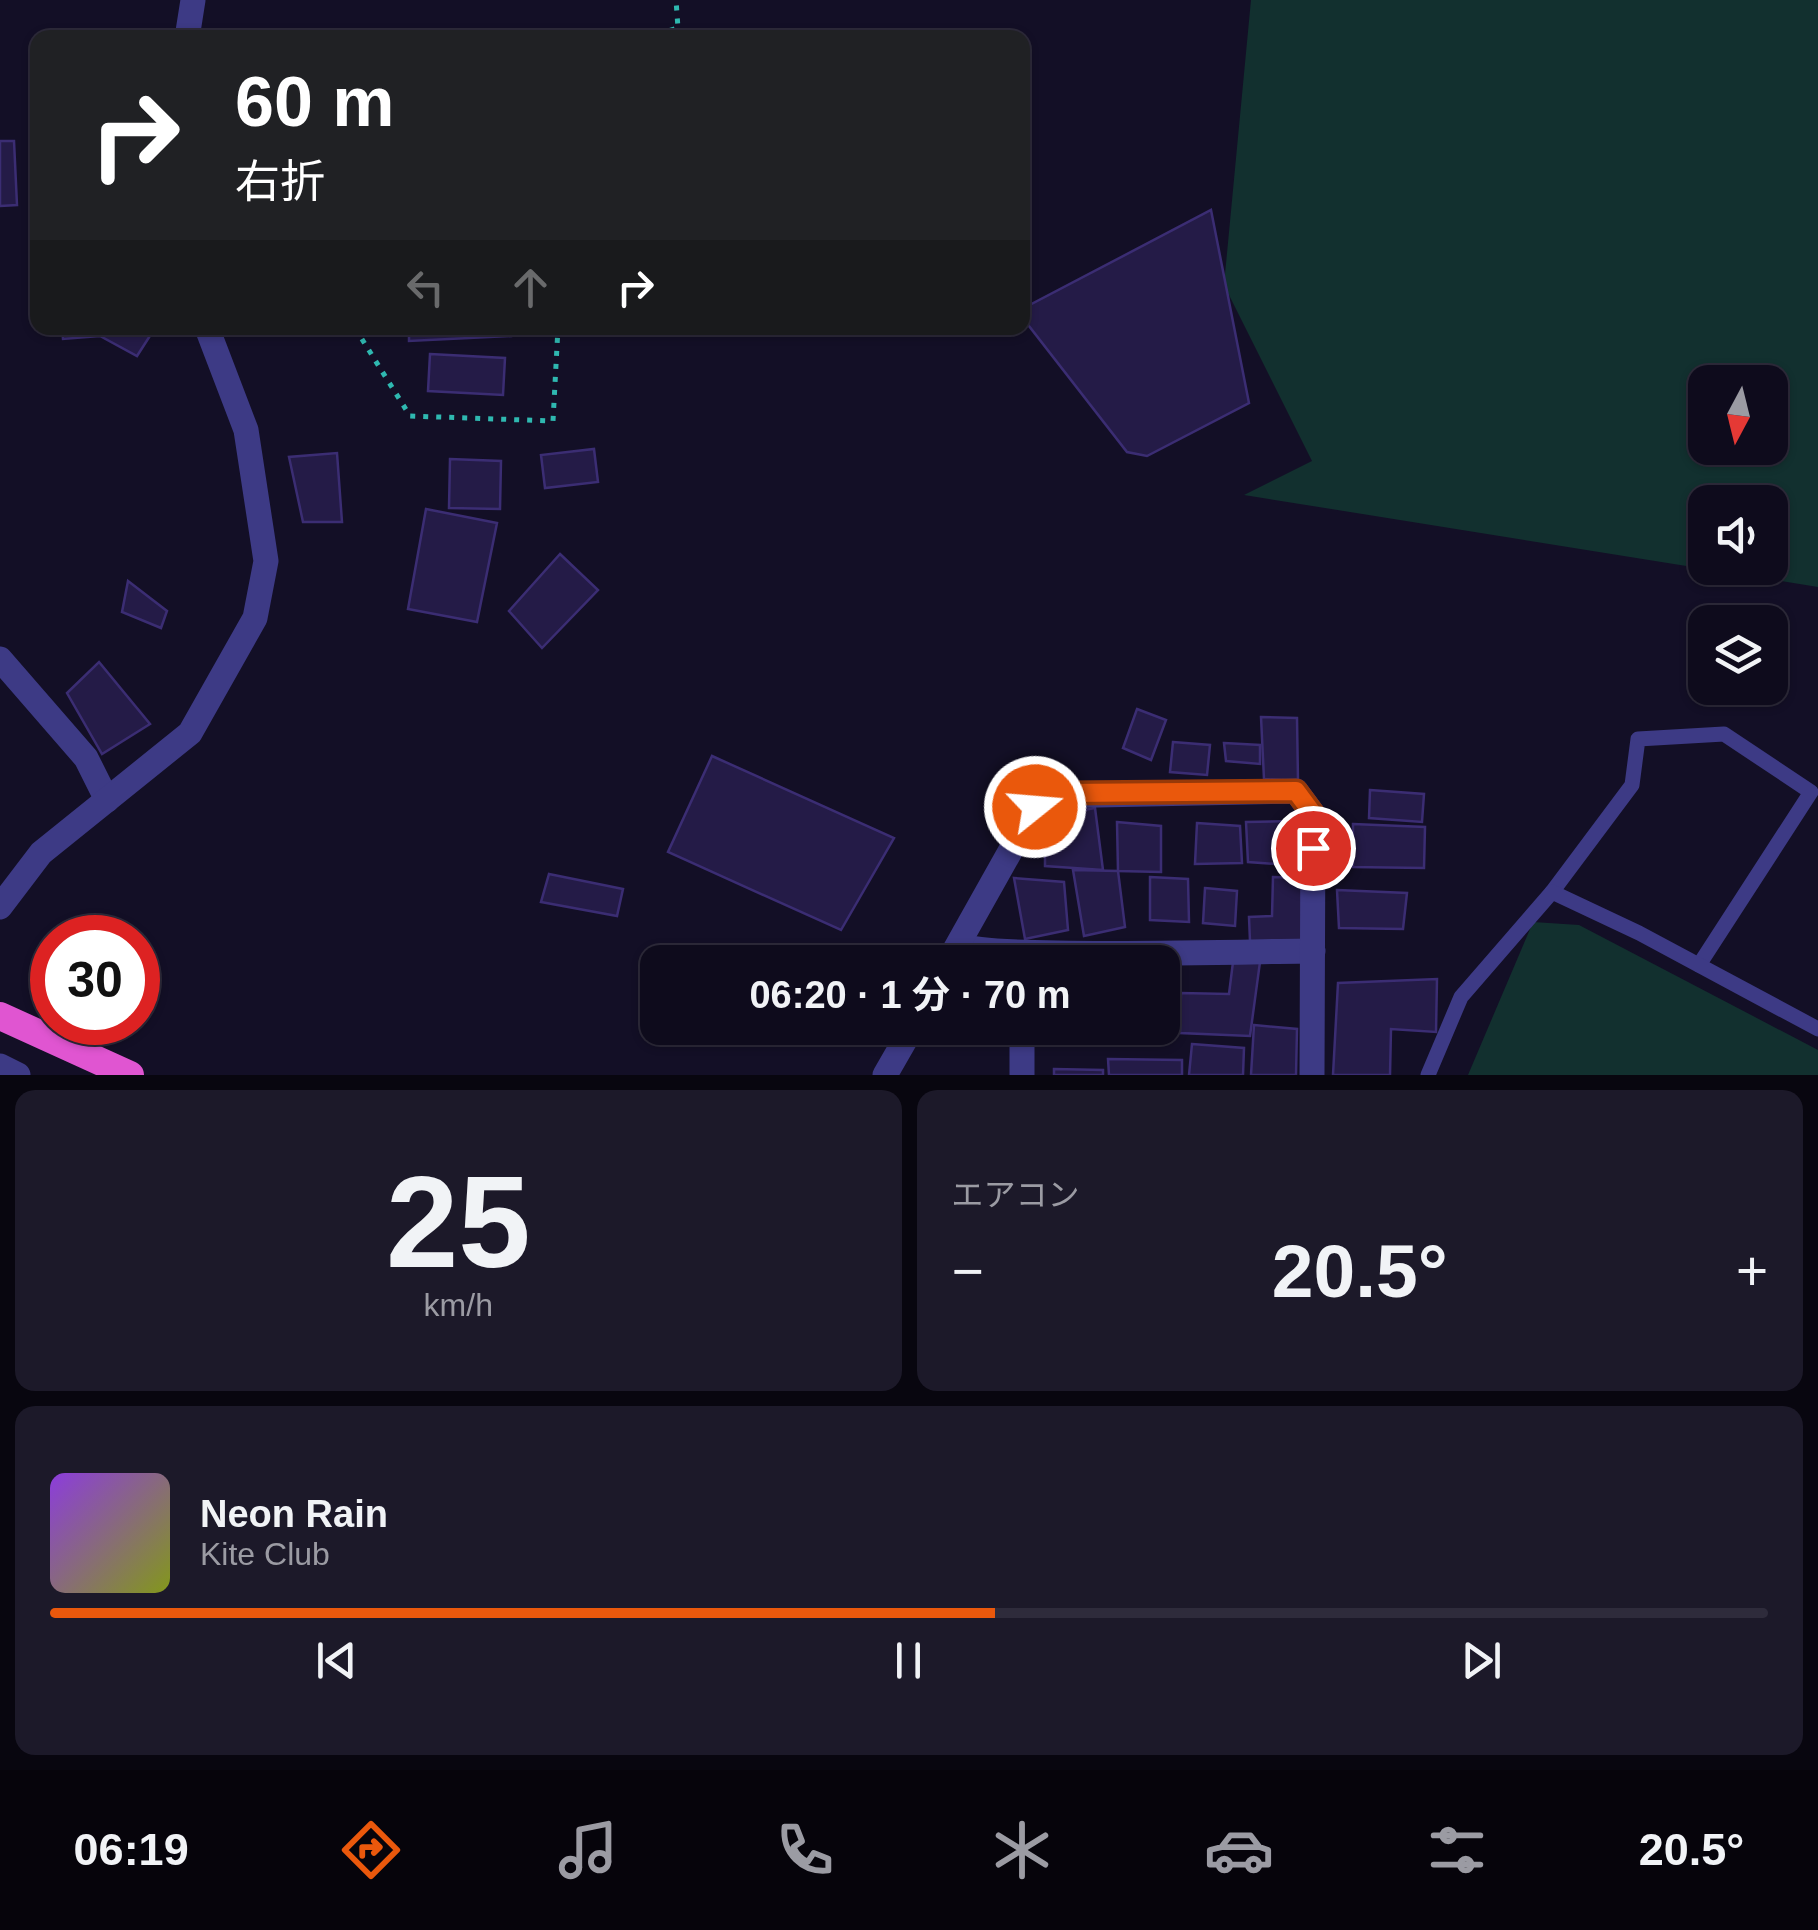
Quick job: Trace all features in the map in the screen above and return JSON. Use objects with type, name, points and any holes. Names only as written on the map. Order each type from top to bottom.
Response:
[{"type":"highway","points":[[0,1016],[130,1075]]},
{"type":"street","points":[[187,30],[193,0]]},
{"type":"street","points":[[0,907],[41,853],[190,733],[255,618],[266,560],[246,430],[209,335]]},
{"type":"street","points":[[0,658],[86,758],[107,800]]},
{"type":"street","points":[[958,945],[1035,807],[1048,796],[1296,791],[1313,814],[1312,1075]]},
{"type":"street","points":[[1180,954],[1313,951]]},
{"type":"street","points":[[885,1075],[902,1045]]},
{"type":"street","points":[[1022,1045],[1022,1075]]},
{"type":"street","points":[[0,1066],[18,1075]]},
{"type":"lane","points":[[1428,1075],[1460,997],[1552,892],[1632,785],[1638,738],[1724,734],[1812,792],[1699,965]]},
{"type":"lane","points":[[1552,892],[1818,1028]]},
{"type":"path","points":[[671,30],[678,28],[676,0]]},
{"type":"path","points":[[359,335],[410,416],[553,421],[558,335]]},
{"type":"green space","points":[[1251,0],[1818,0],[1818,587],[1788,582],[1788,485],[1688,485],[1688,566],[1244,495],[1312,461],[1224,285]]},
{"type":"green space","points":[[1533,922],[1579,925],[1818,1050],[1818,1075],[1468,1075]]},
{"type":"building","points":[[0,141],[14,141],[17,205],[0,206]]},
{"type":"building","points":[[1211,210],[1249,403],[1147,456],[1127,452],[1030,327],[1030,305]]},
{"type":"building","points":[[63,335],[150,335],[137,356],[100,336],[63,339]]},
{"type":"building","points":[[409,335],[511,336],[409,341]]},
{"type":"building","points":[[430,354],[505,358],[503,395],[428,391]]},
{"type":"building","points":[[594,449],[598,482],[545,488],[541,455]]},
{"type":"building","points":[[337,453],[342,522],[303,522],[289,457]]},
{"type":"building","points":[[450,459],[501,461],[500,509],[449,508]]},
{"type":"building","points":[[426,509],[497,523],[477,622],[408,609]]},
{"type":"building","points":[[560,554],[598,590],[542,648],[509,611]]},
{"type":"building","points":[[128,581],[167,611],[161,628],[122,612]]},
{"type":"building","points":[[99,662],[150,724],[102,754],[67,693]]},
{"type":"building","points":[[1137,709],[1166,720],[1151,760],[1123,748]]},
{"type":"building","points":[[1261,717],[1297,718],[1298,781],[1264,779]]},
{"type":"building","points":[[1173,742],[1210,745],[1207,775],[1170,772]]},
{"type":"building","points":[[1224,743],[1260,745],[1260,764],[1226,761]]},
{"type":"building","points":[[712,756],[894,838],[841,930],[668,852]]},
{"type":"building","points":[[1370,790],[1424,794],[1422,822],[1369,818]]},
{"type":"building","points":[[1095,808],[1103,870],[1045,866],[1045,817]]},
{"type":"building","points":[[1294,821],[1290,865],[1248,862],[1246,822]]},
{"type":"building","points":[[1117,822],[1161,826],[1161,872],[1118,871]]},
{"type":"building","points":[[1197,823],[1240,826],[1242,863],[1195,864]]},
{"type":"building","points":[[1353,824],[1425,827],[1424,868],[1353,867]]},
{"type":"building","points":[[1073,870],[1118,871],[1125,927],[1084,936]]},
{"type":"building","points":[[549,874],[623,889],[617,916],[541,902]]},
{"type":"building","points":[[1150,877],[1188,879],[1189,922],[1150,920]]},
{"type":"building","points":[[1273,877],[1307,878],[1306,943],[1250,941],[1249,917],[1272,916]]},
{"type":"building","points":[[1014,878],[1064,882],[1068,930],[1025,939]]},
{"type":"building","points":[[1205,888],[1237,891],[1235,926],[1203,923]]},
{"type":"building","points":[[1337,890],[1407,893],[1403,929],[1339,928]]},
{"type":"building","points":[[1233,962],[1260,962],[1250,1036],[1180,1033],[1181,993],[1229,994]]},
{"type":"building","points":[[1437,979],[1436,1032],[1391,1029],[1390,1075],[1333,1075],[1338,983]]},
{"type":"building","points":[[1254,1025],[1297,1029],[1296,1075],[1251,1075]]},
{"type":"building","points":[[1192,1044],[1244,1048],[1243,1075],[1189,1075]]},
{"type":"building","points":[[1108,1059],[1182,1060],[1182,1075],[1109,1075]]},
{"type":"building","points":[[1054,1069],[1103,1070],[1103,1075],[1054,1075]]},
{"type":"route","points":[[1035,807],[1048,796],[1066,793],[1296,791],[1313,814],[1313,848]]}]
